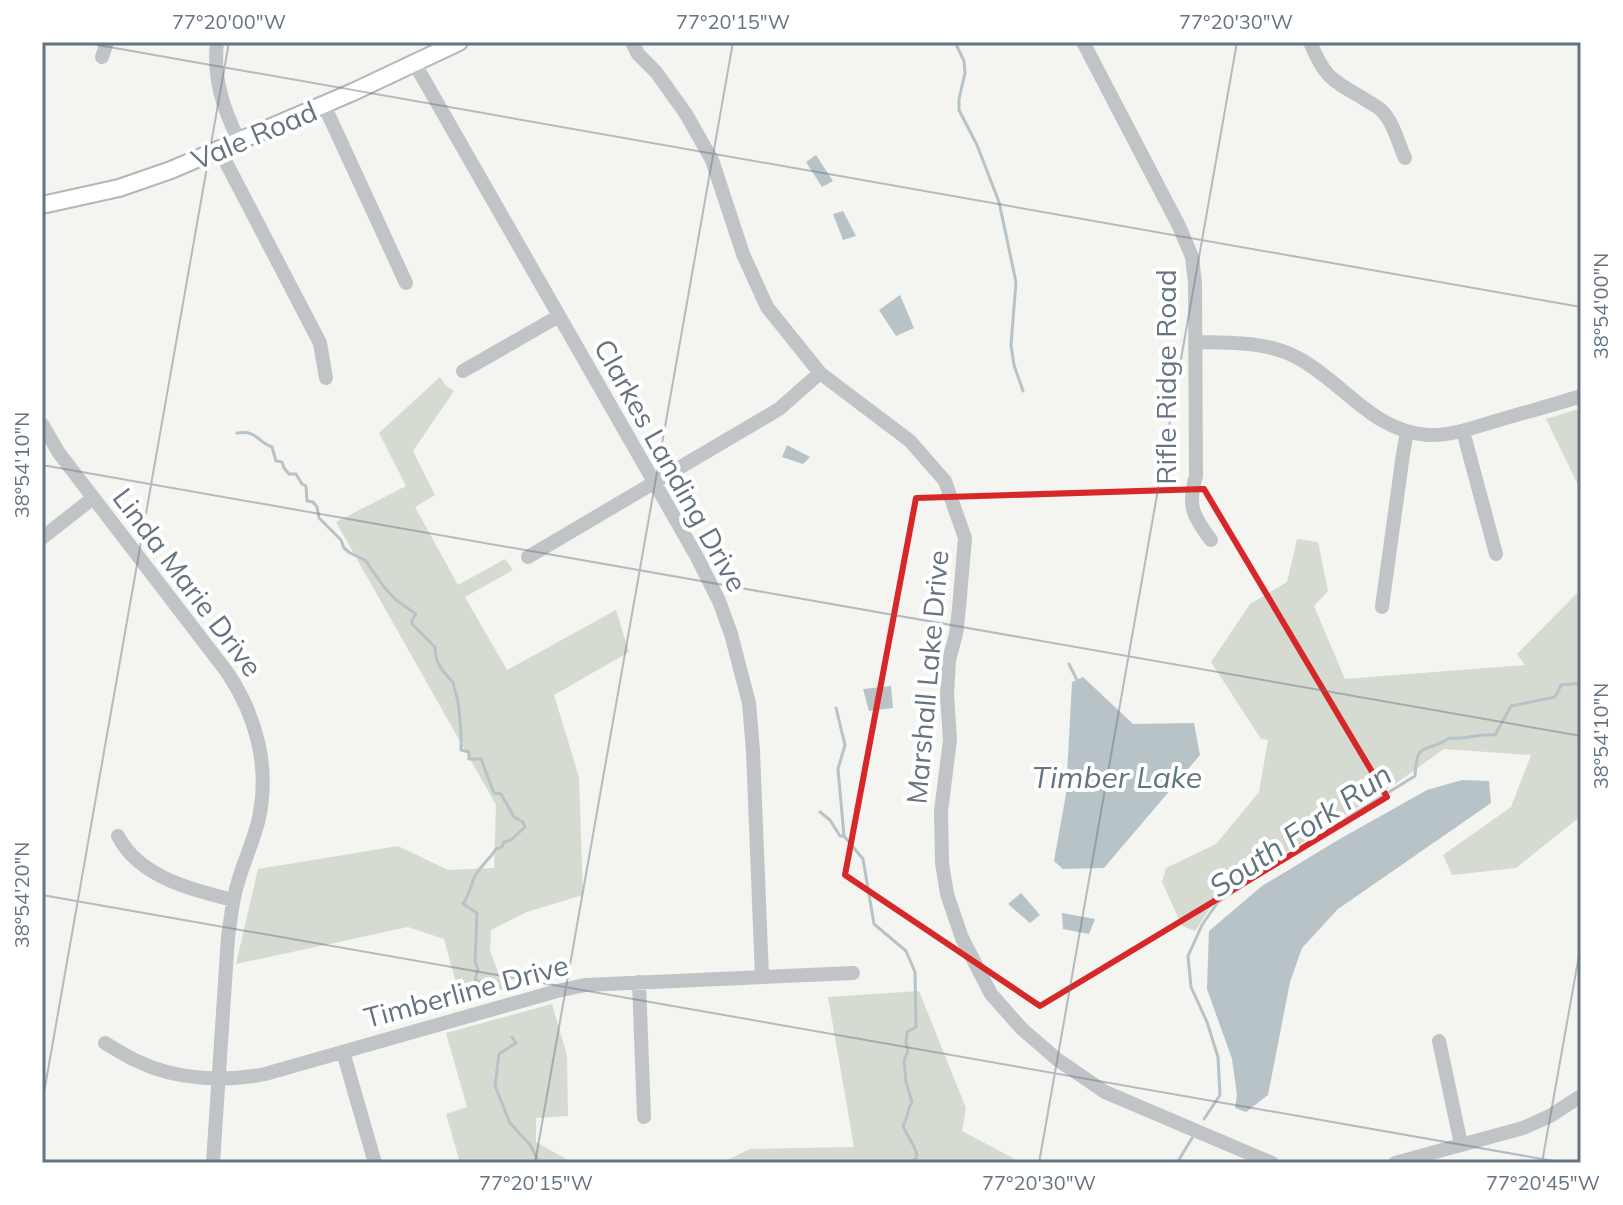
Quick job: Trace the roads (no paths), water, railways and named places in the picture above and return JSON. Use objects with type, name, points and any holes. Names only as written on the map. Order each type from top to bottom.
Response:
[{"type":"main road","name":"Vale Road","points":[[42,205],[119,188],[171,170],[324,105],[459,42]]},
{"type":"street","points":[[217,42],[218,90],[239,141]]},
{"type":"street","name":"Marshall Lake Drive","points":[[632,42],[638,54],[656,72],[686,114],[712,160],[743,254],[767,307],[820,373],[910,441],[945,481],[965,538],[956,634],[949,660],[947,695],[950,740],[941,811],[942,863],[947,894],[962,938],[991,994],[1022,1029],[1058,1060],[1105,1092],[1272,1163]]},
{"type":"street","name":"Rifle Ridge Road","points":[[1083,42],[1190,250],[1195,283],[1196,342],[1196,476],[1191,499],[1193,514],[1211,540]]},
{"type":"street","points":[[1310,42],[1325,73],[1386,115],[1405,158]]},
{"type":"street","name":"Clarkes Landing Drive","points":[[415,64],[697,557],[719,601],[746,688],[753,751],[762,977]]},
{"type":"street","points":[[324,105],[406,283]]},
{"type":"street","points":[[219,149],[320,343],[326,378]]},
{"type":"street","points":[[463,371],[559,316]]},
{"type":"street","points":[[1196,342],[1249,344],[1290,354],[1315,369],[1372,415],[1407,432],[1441,435],[1463,431],[1581,396]]},
{"type":"street","points":[[528,557],[779,409],[820,373]]},
{"type":"street","name":"Linda Marie Drive","points":[[42,424],[59,453],[227,672],[253,723],[262,762],[262,794],[258,819],[233,900],[228,937],[213,1163]]},
{"type":"street","points":[[1463,431],[1496,554]]},
{"type":"street","points":[[1382,607],[1407,432]]},
{"type":"street","points":[[42,538],[93,498]]},
{"type":"street","points":[[118,836],[128,853],[156,872],[200,892],[233,900]]},
{"type":"street","name":"Timberline Drive","points":[[105,1043],[138,1062],[159,1069],[219,1079],[265,1074],[585,985],[853,973]]},
{"type":"street","points":[[639,982],[644,1117]]},
{"type":"street","points":[[1439,1041],[1461,1144]]},
{"type":"street","points":[[343,1052],[375,1163]]},
{"type":"street","points":[[1395,1163],[1523,1128],[1550,1116],[1581,1096]]},
{"type":"water","points":[[816,155],[833,181],[822,187],[806,162]]},
{"type":"water","points":[[843,211],[856,236],[843,240],[833,214]]},
{"type":"water","points":[[900,295],[914,328],[896,336],[879,310]]},
{"type":"water","points":[[787,445],[810,457],[803,464],[782,457]]},
{"type":"water","name":"Timber Lake","points":[[1083,677],[1133,724],[1194,723],[1200,755],[1104,868],[1063,869],[1054,861],[1066,794],[1072,682]]},
{"type":"water","points":[[891,686],[893,708],[869,711],[863,689]]},
{"type":"water","points":[[1462,780],[1489,781],[1491,803],[1338,909],[1302,948],[1290,982],[1268,1095],[1246,1112],[1235,1108],[1237,1095],[1232,1059],[1207,989],[1209,931],[1262,886],[1338,840],[1427,790]]},
{"type":"water","points":[[1021,893],[1040,915],[1030,923],[1008,904]]},
{"type":"water","points":[[1062,913],[1095,919],[1089,934],[1063,929]]},
{"type":"waterway","points":[[955,42],[964,61],[965,73],[959,110],[977,145],[999,202],[1016,282],[1011,345],[1023,391]]},
{"type":"waterway","points":[[237,433],[254,435],[272,447],[276,461],[282,462],[289,474],[296,474],[306,486],[307,501],[317,507],[319,518],[341,540],[344,548],[365,560],[396,600],[416,614],[412,624],[435,647],[440,666],[453,682],[458,699],[461,750],[469,752],[469,759],[481,759],[494,793],[501,794],[514,817],[523,822],[525,827],[496,849],[478,871],[463,904],[477,913],[475,962],[478,969],[475,980],[480,986],[477,992]]},
{"type":"waterway","points":[[1069,664],[1077,680]]},
{"type":"waterway","name":"South Fork Run","points":[[1204,1119],[1220,1095],[1218,1057],[1191,987],[1188,956],[1202,925],[1218,902],[1415,776],[1418,756],[1424,749],[1449,738],[1495,735],[1511,706],[1555,697],[1561,685],[1581,683]]},
{"type":"waterway","points":[[836,708],[845,745],[838,769],[844,836],[863,859],[874,924],[906,951],[915,972],[916,1027],[907,1032],[908,1050],[904,1061],[912,1102],[903,1126],[917,1155],[913,1163]]},
{"type":"waterway","points":[[820,812],[830,820],[840,836],[844,836]]},
{"type":"waterway","points":[[512,1037],[516,1043],[499,1054],[495,1086],[510,1123],[531,1146],[539,1163]]},
{"type":"waterway","name":"South Fork Run","points":[[1177,1163],[1192,1138]]}]
